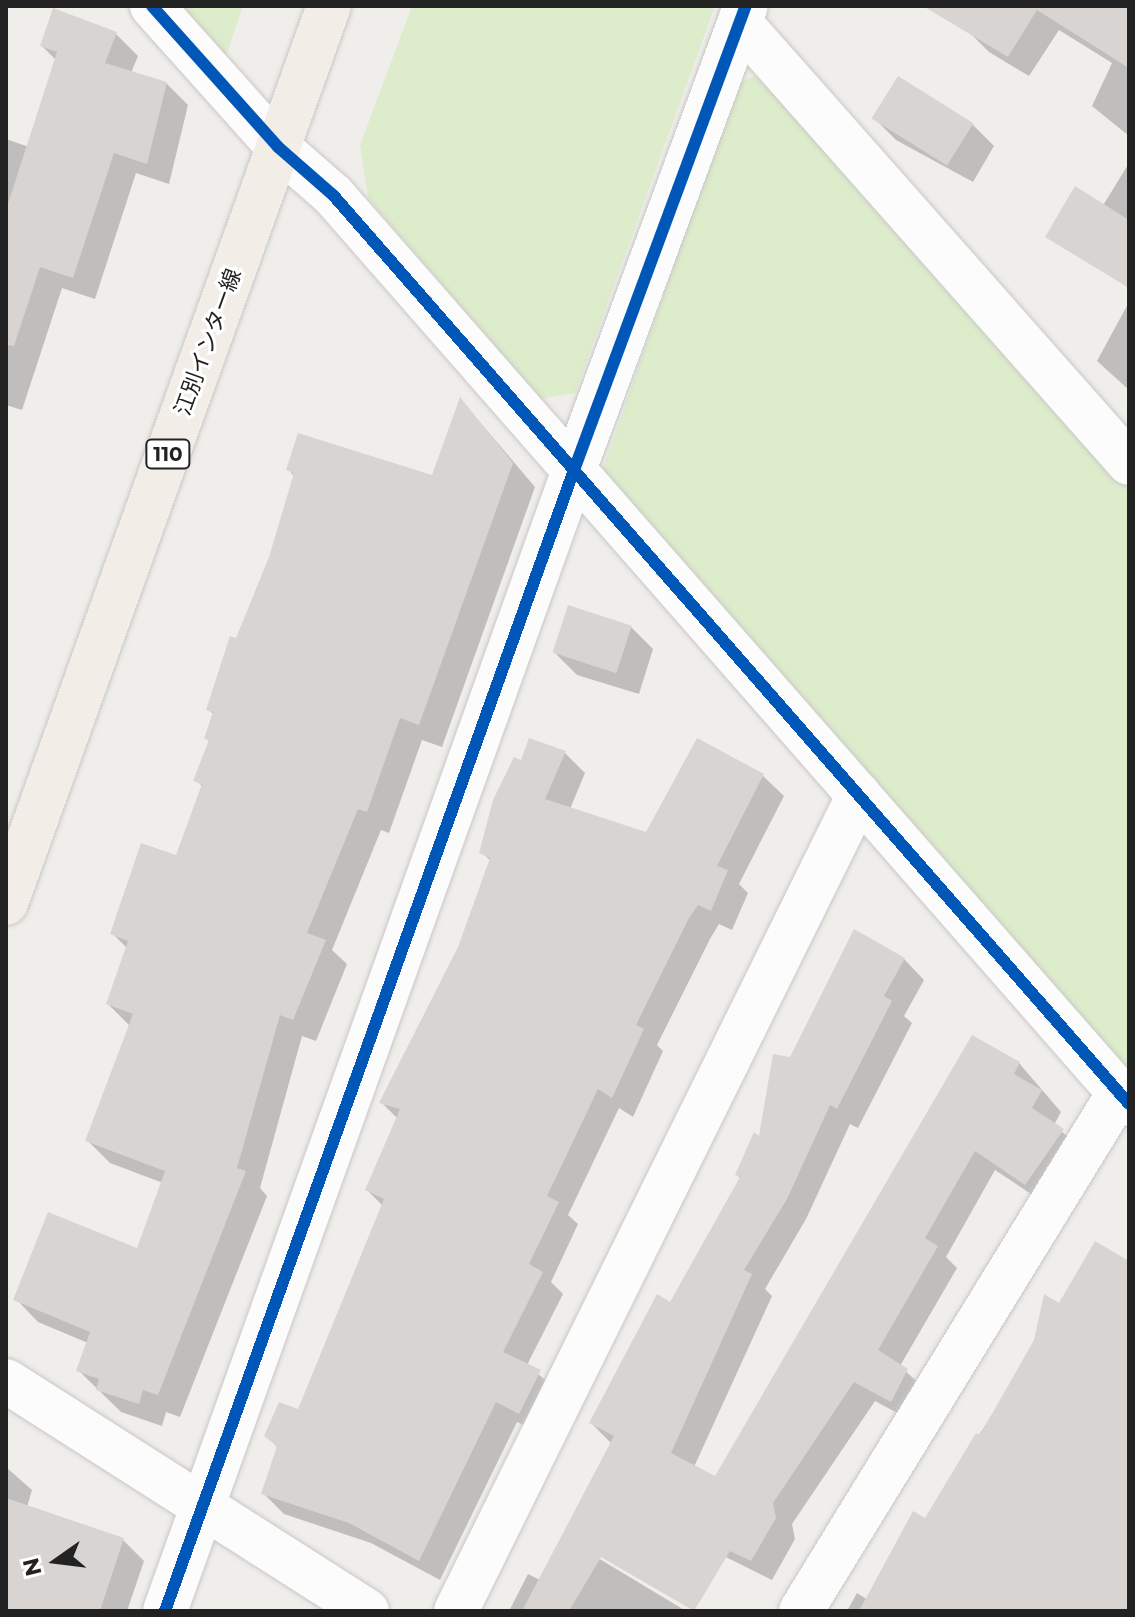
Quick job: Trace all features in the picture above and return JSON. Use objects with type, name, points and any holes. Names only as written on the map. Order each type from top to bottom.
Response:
[{"type":"main road","name":"江別インター線","points":[[6,903],[329,6]]},
{"type":"street","points":[[152,6],[278,147],[333,195],[1124,1099],[801,1611]]},
{"type":"street","points":[[165,1611],[574,470],[743,15],[1129,463]]},
{"type":"street","points":[[456,1611],[859,795]]},
{"type":"street","points":[[6,1381],[367,1611]]},
{"type":"green space","points":[[172,6],[243,6],[223,65]]},
{"type":"green space","points":[[412,6],[715,6],[575,393],[540,399],[368,198],[360,145]]},
{"type":"green space","points":[[756,75],[779,85],[1129,486],[1129,1075],[602,472],[737,84]]},
{"type":"building","points":[[923,6],[1129,6],[1129,68],[1037,10],[1008,57]]},
{"type":"building","points":[[53,8],[117,32],[105,63],[167,82],[147,164],[114,153],[73,278],[40,267],[14,346],[6,345],[6,210],[57,52],[40,46]]},
{"type":"building","points":[[898,76],[973,123],[947,166],[872,118]]},
{"type":"building","points":[[1075,186],[1129,220],[1129,288],[1045,237]]},
{"type":"building","points":[[460,397],[513,463],[419,725],[400,718],[367,812],[358,809],[307,933],[326,940],[293,1020],[280,1015],[237,1168],[246,1171],[158,1395],[143,1390],[139,1404],[96,1390],[99,1379],[76,1371],[90,1332],[13,1300],[48,1212],[137,1248],[165,1171],[85,1141],[133,1014],[106,1004],[128,941],[110,934],[141,843],[176,855],[202,784],[193,781],[209,740],[204,739],[213,712],[206,710],[230,636],[236,638],[269,557],[294,473],[286,470],[298,433],[432,475]]},
{"type":"building","points":[[568,605],[632,626],[616,673],[553,653]]},
{"type":"building","points":[[529,738],[566,751],[545,799],[646,832],[697,738],[764,774],[717,866],[728,870],[711,911],[698,905],[689,918],[636,1025],[644,1029],[612,1098],[598,1089],[547,1196],[559,1202],[529,1264],[543,1272],[503,1352],[541,1370],[519,1414],[496,1402],[419,1561],[349,1523],[261,1494],[277,1446],[264,1436],[279,1402],[298,1409],[384,1199],[365,1190],[400,1109],[379,1103],[458,947],[490,858],[479,853],[493,800],[514,757],[521,760]]},
{"type":"building","points":[[854,929],[905,958],[884,996],[892,1001],[837,1109],[830,1105],[787,1199],[744,1270],[752,1274],[671,1453],[715,1476],[972,1035],[1020,1062],[1014,1074],[1042,1090],[1032,1108],[1064,1129],[1025,1185],[975,1151],[925,1238],[938,1246],[878,1350],[908,1369],[891,1402],[854,1382],[773,1503],[776,1518],[751,1561],[730,1551],[694,1611],[601,1557],[569,1611],[522,1611],[614,1436],[589,1423],[657,1294],[670,1302],[740,1177],[735,1175],[754,1132],[759,1136],[773,1054],[790,1057]]},
{"type":"building","points":[[1095,1241],[1129,1261],[1129,1611],[859,1611],[913,1511],[925,1518],[976,1433],[980,1435],[1034,1340],[1044,1294],[1059,1303]]},
{"type":"building","points":[[6,1498],[124,1538],[100,1611],[6,1611]]},
{"type":"cycle path","points":[[152,6],[278,147],[333,195],[1129,1104]]},
{"type":"cycle path","points":[[165,1611],[574,470],[746,6]]}]
